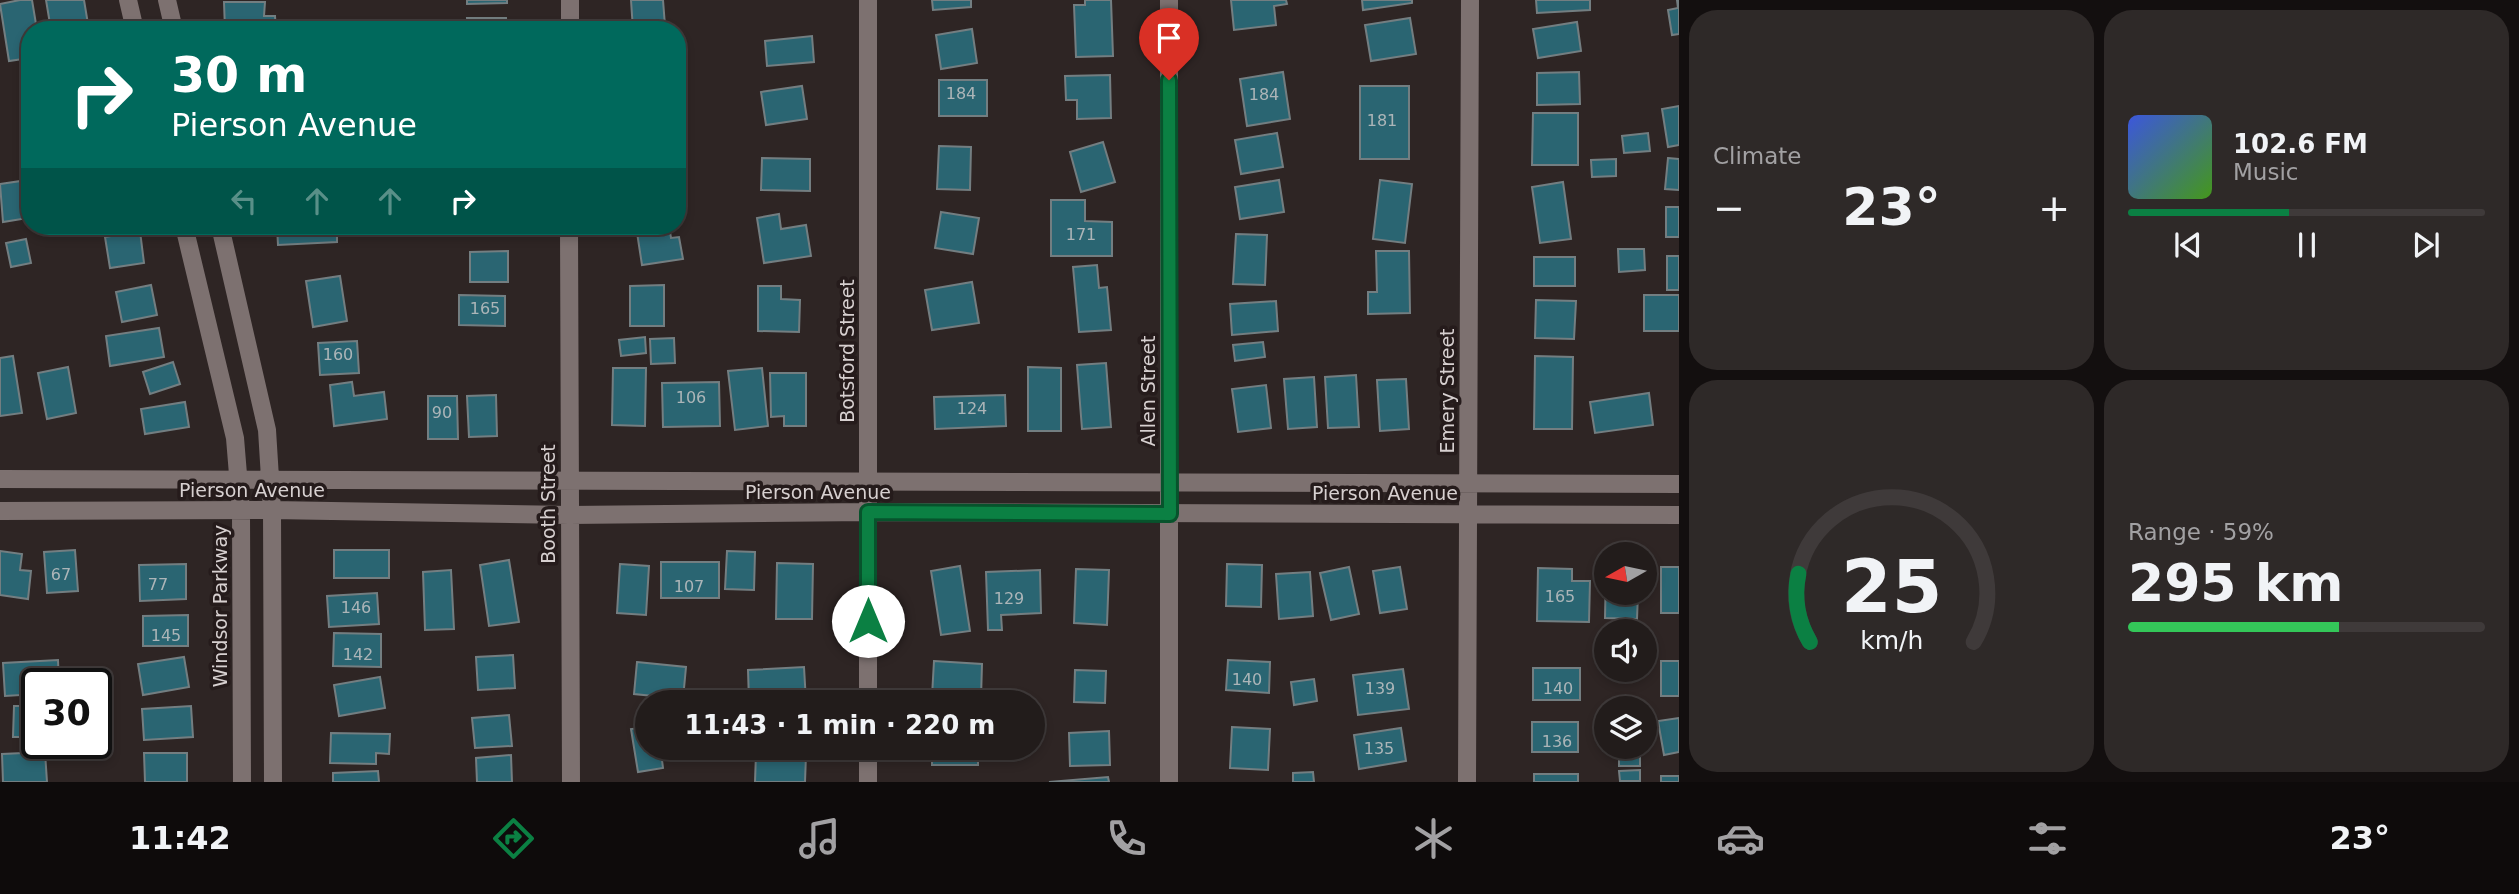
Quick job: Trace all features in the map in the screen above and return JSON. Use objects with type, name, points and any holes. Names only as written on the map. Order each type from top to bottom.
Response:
[{"type":"street","points":[[128,0],[133,21]]},
{"type":"street","points":[[167,0],[172,21]]},
{"type":"street","points":[[570,0],[570,21]]},
{"type":"street","name":"Botsford Street","points":[[868,0],[868,690]]},
{"type":"street","name":"Allen Street","points":[[1169,0],[1169,782]]},
{"type":"street","name":"Emery Street","points":[[1467,782],[1470,0]]},
{"type":"street","name":"Windsor Parkway","points":[[186,235],[235,438],[241,510],[242,782]]},
{"type":"street","points":[[222,235],[267,430],[272,510],[273,782]]},
{"type":"street","name":"Booth Street","points":[[569,235],[571,782]]},
{"type":"street","name":"Pierson Avenue","points":[[0,479],[1679,484]]},
{"type":"street","name":"Pierson Avenue","points":[[0,512],[272,510],[569,515],[868,512],[1679,515]]},
{"type":"street","points":[[868,760],[868,782]]},
{"type":"building","points":[[32,0],[36,21],[21,21],[21,59],[9,61],[0,4]]},
{"type":"building","points":[[46,0],[84,0],[88,21],[50,21]]},
{"type":"building","points":[[467,0],[507,0],[507,3],[467,4]]},
{"type":"building","points":[[631,0],[663,0],[665,21],[632,21]]},
{"type":"building","points":[[932,0],[971,0],[971,7],[933,10]]},
{"type":"building","points":[[1085,0],[1111,0],[1113,56],[1076,57],[1074,5],[1085,5]]},
{"type":"building","points":[[1231,0],[1286,0],[1287,4],[1274,6],[1276,25],[1234,30]]},
{"type":"building","points":[[1362,0],[1412,0],[1412,3],[1363,10]]},
{"type":"building","points":[[1536,0],[1590,0],[1590,10],[1537,13]]},
{"type":"building","points":[[1679,0],[1679,34],[1672,35],[1668,10],[1678,8]]},
{"type":"building","points":[[224,2],[265,2],[264,16],[275,16],[275,21],[225,21]]},
{"type":"building","points":[[467,18],[506,18],[506,21],[467,21]]},
{"type":"building","points":[[1410,18],[1416,54],[1371,61],[1365,25]]},
{"type":"building","points":[[1577,22],[1581,51],[1538,58],[1533,29]]},
{"type":"building","points":[[972,29],[977,63],[941,69],[936,35]]},
{"type":"building","points":[[812,36],[814,62],[767,66],[765,41]]},
{"type":"building","points":[[1283,72],[1290,119],[1247,126],[1240,79]]},
{"type":"building","points":[[1579,72],[1580,104],[1537,105],[1537,73]]},
{"type":"building","points":[[1110,75],[1111,118],[1077,119],[1077,100],[1066,100],[1065,76]]},
{"type":"building","points":[[939,80],[987,80],[987,116],[939,116]]},
{"type":"building","points":[[802,86],[807,119],[766,125],[761,92]]},
{"type":"building","points":[[1360,86],[1409,86],[1409,159],[1360,159]]},
{"type":"building","points":[[1679,106],[1679,145],[1668,147],[1662,109]]},
{"type":"building","points":[[1533,113],[1578,113],[1578,165],[1532,165]]},
{"type":"building","points":[[1277,133],[1283,167],[1241,174],[1235,140]]},
{"type":"building","points":[[1648,133],[1650,151],[1624,153],[1622,136]]},
{"type":"building","points":[[1103,142],[1115,182],[1081,192],[1070,152]]},
{"type":"building","points":[[939,146],[971,147],[970,190],[937,189]]},
{"type":"building","points":[[762,158],[810,159],[810,191],[761,190]]},
{"type":"building","points":[[1668,158],[1679,159],[1679,190],[1665,189]]},
{"type":"building","points":[[1616,159],[1616,176],[1592,177],[1591,160]]},
{"type":"building","points":[[1279,180],[1284,212],[1240,219],[1235,187]]},
{"type":"building","points":[[1380,180],[1412,184],[1405,243],[1373,239]]},
{"type":"building","points":[[21,181],[21,219],[3,222],[0,184]]},
{"type":"building","points":[[1563,182],[1571,239],[1540,243],[1532,187]]},
{"type":"building","points":[[1051,200],[1085,200],[1085,221],[1112,222],[1112,256],[1051,256]]},
{"type":"building","points":[[1666,207],[1679,207],[1679,237],[1666,237]]},
{"type":"building","points":[[941,212],[979,218],[973,254],[935,248]]},
{"type":"building","points":[[779,214],[781,229],[806,225],[811,256],[764,263],[757,218]]},
{"type":"building","points":[[1236,234],[1267,235],[1265,285],[1233,284]]},
{"type":"building","points":[[140,235],[144,263],[110,268],[105,237]]},
{"type":"building","points":[[277,235],[337,235],[337,242],[278,245]]},
{"type":"building","points":[[637,235],[679,237],[683,259],[642,265]]},
{"type":"building","points":[[26,239],[31,263],[11,267],[6,243]]},
{"type":"building","points":[[1618,249],[1644,249],[1645,270],[1619,272]]},
{"type":"building","points":[[508,251],[508,282],[470,282],[470,252]]},
{"type":"building","points":[[1376,251],[1409,251],[1410,313],[1368,314],[1368,292],[1377,292]]},
{"type":"building","points":[[1667,256],[1679,256],[1679,290],[1667,290]]},
{"type":"building","points":[[1534,257],[1575,257],[1575,286],[1534,286]]},
{"type":"building","points":[[1097,265],[1099,288],[1107,287],[1111,330],[1079,332],[1073,267]]},
{"type":"building","points":[[340,276],[347,321],[313,327],[306,281]]},
{"type":"building","points":[[972,282],[979,323],[932,330],[925,290]]},
{"type":"building","points":[[151,285],[157,315],[122,322],[116,292]]},
{"type":"building","points":[[664,285],[664,326],[630,326],[630,286]]},
{"type":"building","points":[[758,286],[781,286],[781,299],[800,300],[799,332],[758,331]]},
{"type":"building","points":[[459,295],[505,296],[505,326],[459,325]]},
{"type":"building","points":[[1644,295],[1679,295],[1679,331],[1644,331]]},
{"type":"building","points":[[1536,300],[1576,301],[1574,339],[1535,338]]},
{"type":"building","points":[[1276,301],[1278,331],[1232,335],[1230,304]]},
{"type":"building","points":[[159,328],[164,357],[110,366],[106,336]]},
{"type":"building","points":[[645,337],[646,353],[621,356],[619,340]]},
{"type":"building","points":[[674,338],[675,363],[651,364],[650,339]]},
{"type":"building","points":[[357,341],[359,373],[320,375],[318,343]]},
{"type":"building","points":[[1263,342],[1265,357],[1235,361],[1233,345]]},
{"type":"building","points":[[13,356],[22,413],[0,416],[0,358]]},
{"type":"building","points":[[1535,356],[1573,357],[1572,429],[1534,429]]},
{"type":"building","points":[[173,362],[180,384],[150,394],[143,372]]},
{"type":"building","points":[[1106,363],[1111,427],[1082,429],[1077,365]]},
{"type":"building","points":[[68,367],[76,413],[47,419],[38,373]]},
{"type":"building","points":[[1028,367],[1061,368],[1061,431],[1028,431]]},
{"type":"building","points":[[613,368],[646,368],[645,426],[612,425]]},
{"type":"building","points":[[762,368],[768,426],[735,430],[728,371]]},
{"type":"building","points":[[770,373],[806,373],[806,426],[784,426],[784,416],[771,417]]},
{"type":"building","points":[[1356,375],[1359,427],[1328,428],[1325,377]]},
{"type":"building","points":[[1314,377],[1317,427],[1288,429],[1284,379]]},
{"type":"building","points":[[1406,379],[1409,429],[1380,431],[1377,380]]},
{"type":"building","points":[[352,382],[354,396],[384,392],[387,419],[334,426],[330,385]]},
{"type":"building","points":[[719,382],[720,426],[663,427],[662,383]]},
{"type":"building","points":[[1266,385],[1271,428],[1238,432],[1232,389]]},
{"type":"building","points":[[1649,393],[1653,425],[1595,433],[1590,402]]},
{"type":"building","points":[[496,395],[497,436],[469,437],[467,396]]},
{"type":"building","points":[[1005,395],[1006,426],[935,429],[934,397]]},
{"type":"building","points":[[428,396],[457,396],[458,439],[428,439]]},
{"type":"building","points":[[185,402],[189,427],[145,434],[141,409]]},
{"type":"building","points":[[75,550],[78,591],[47,593],[44,552]]},
{"type":"building","points":[[334,550],[389,550],[389,578],[334,578]]},
{"type":"building","points":[[0,551],[22,554],[20,570],[31,571],[28,599],[0,595]]},
{"type":"building","points":[[727,551],[755,552],[754,590],[725,589]]},
{"type":"building","points":[[509,560],[519,622],[489,626],[480,565]]},
{"type":"building","points":[[661,562],[719,562],[719,598],[661,598]]},
{"type":"building","points":[[777,563],[813,564],[812,619],[776,619]]},
{"type":"building","points":[[186,564],[186,599],[140,601],[139,565]]},
{"type":"building","points":[[620,564],[649,566],[646,615],[617,613]]},
{"type":"building","points":[[1227,564],[1262,565],[1261,607],[1226,606]]},
{"type":"building","points":[[960,566],[970,631],[941,635],[931,571]]},
{"type":"building","points":[[1349,567],[1359,614],[1331,620],[1320,573]]},
{"type":"building","points":[[1400,567],[1407,609],[1380,613],[1373,571]]},
{"type":"building","points":[[1661,567],[1679,567],[1679,613],[1661,613]]},
{"type":"building","points":[[1538,568],[1572,569],[1572,581],[1590,581],[1589,622],[1537,621]]},
{"type":"building","points":[[1076,569],[1109,570],[1107,625],[1074,623]]},
{"type":"building","points":[[451,570],[454,629],[425,630],[423,572]]},
{"type":"building","points":[[1040,570],[1041,613],[1001,615],[1002,630],[988,630],[986,572]]},
{"type":"building","points":[[1310,572],[1313,616],[1279,619],[1276,574]]},
{"type":"building","points":[[377,593],[379,624],[329,627],[327,596]]},
{"type":"building","points":[[1605,606],[1638,606],[1637,619],[1605,618]]},
{"type":"building","points":[[188,615],[188,646],[143,646],[143,616]]},
{"type":"building","points":[[334,633],[381,634],[381,667],[333,666]]},
{"type":"building","points":[[513,655],[515,688],[478,690],[476,657]]},
{"type":"building","points":[[184,657],[189,687],[143,695],[138,664]]},
{"type":"building","points":[[58,660],[58,668],[21,668],[21,695],[5,696],[3,663]]},
{"type":"building","points":[[1228,660],[1270,662],[1269,693],[1226,690]]},
{"type":"building","points":[[934,661],[982,664],[981,690],[932,690]]},
{"type":"building","points":[[1661,661],[1679,661],[1679,696],[1661,696]]},
{"type":"building","points":[[637,662],[686,667],[684,690],[635,690],[634,694]]},
{"type":"building","points":[[804,667],[805,690],[749,690],[748,670]]},
{"type":"building","points":[[1533,668],[1580,668],[1580,700],[1533,700]]},
{"type":"building","points":[[1403,669],[1409,709],[1358,715],[1353,675]]},
{"type":"building","points":[[1075,670],[1106,671],[1105,703],[1074,702]]},
{"type":"building","points":[[380,677],[385,708],[339,716],[334,685]]},
{"type":"building","points":[[1314,679],[1317,701],[1294,705],[1291,682]]},
{"type":"building","points":[[14,706],[21,706],[21,737],[13,737]]},
{"type":"building","points":[[191,706],[193,737],[144,740],[142,709]]},
{"type":"building","points":[[509,715],[512,746],[475,748],[472,718]]},
{"type":"building","points":[[1679,718],[1679,752],[1664,755],[1658,721]]},
{"type":"building","points":[[1532,722],[1578,722],[1578,752],[1532,752]]},
{"type":"building","points":[[1232,727],[1270,729],[1268,770],[1230,768]]},
{"type":"building","points":[[1401,728],[1406,761],[1359,769],[1354,735]]},
{"type":"building","points":[[631,729],[635,729],[635,754]]},
{"type":"building","points":[[1109,731],[1110,765],[1070,766],[1069,733]]},
{"type":"building","points":[[331,733],[390,734],[389,754],[376,753],[376,764],[330,763]]},
{"type":"building","points":[[21,753],[21,759],[45,759],[47,782],[3,782],[2,754]]},
{"type":"building","points":[[144,753],[187,753],[187,782],[145,782]]},
{"type":"building","points":[[511,755],[512,782],[477,782],[476,758]]},
{"type":"building","points":[[1619,759],[1640,759],[1640,766],[1619,766]]},
{"type":"building","points":[[636,760],[662,760],[663,768],[638,772]]},
{"type":"building","points":[[756,760],[806,760],[805,782],[755,782]]},
{"type":"building","points":[[932,760],[978,760],[978,765],[932,765]]},
{"type":"building","points":[[1640,770],[1640,781],[1620,781],[1619,771]]},
{"type":"building","points":[[378,771],[379,782],[333,782],[333,773]]},
{"type":"building","points":[[1313,772],[1314,782],[1293,782],[1293,773]]},
{"type":"building","points":[[1534,774],[1578,774],[1578,782],[1534,782]]},
{"type":"building","points":[[1661,776],[1679,776],[1679,782],[1661,782]]},
{"type":"building","points":[[1108,777],[1109,782],[1049,782]]},
{"type":"route","points":[[868,621],[868,512],[1170,514],[1169,80]]}]
